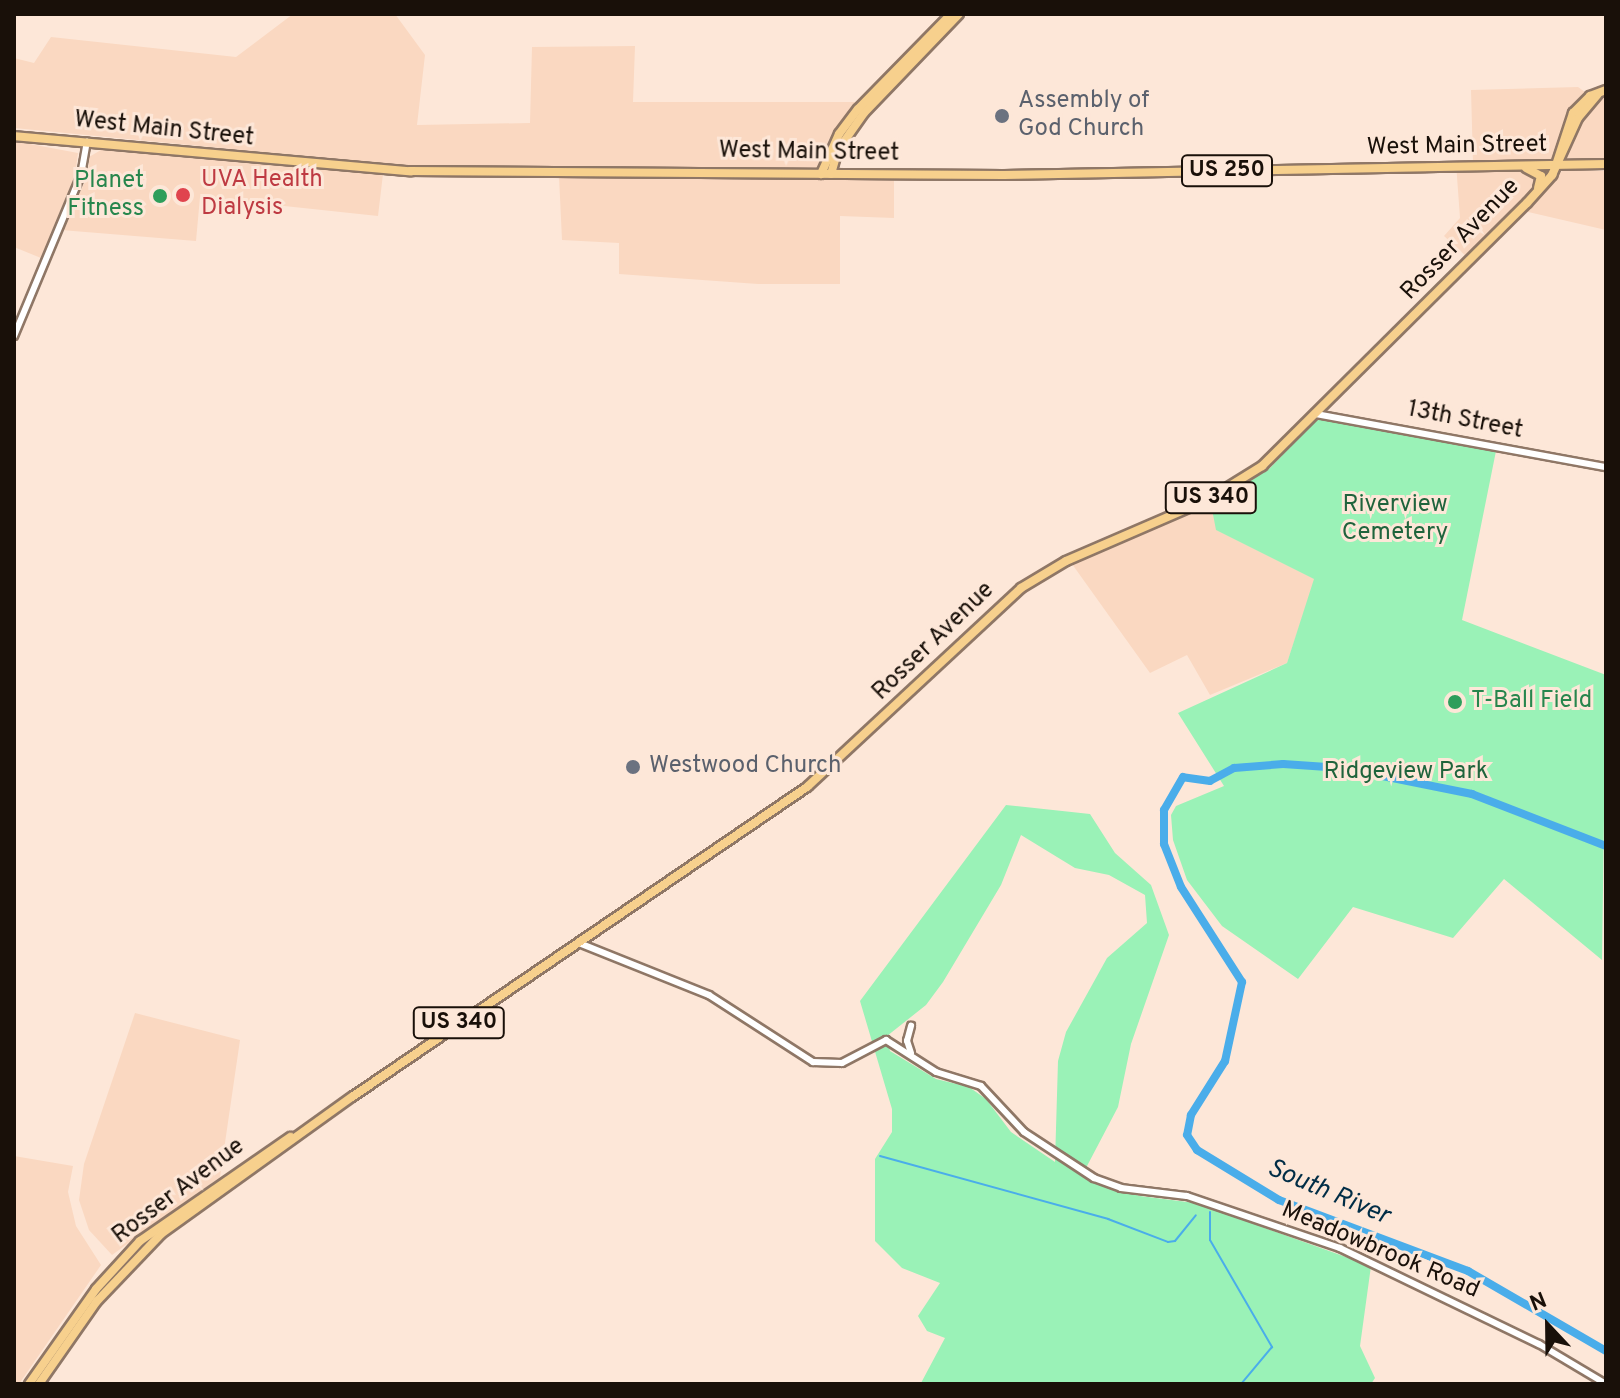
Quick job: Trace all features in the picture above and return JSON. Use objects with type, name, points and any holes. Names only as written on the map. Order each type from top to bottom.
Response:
[{"type":"main road","points":[[821,174],[848,121],[951,14]]},
{"type":"main road","points":[[831,174],[838,150],[864,113],[959,14]]},
{"type":"main road","name":"Rosser Avenue","points":[[39,1384],[97,1301],[136,1257],[311,1125],[825,774],[1029,582],[1235,485],[1316,414],[1536,193],[1556,165],[1578,118],[1602,93]]},
{"type":"main road","name":"West Main Street","points":[[14,136],[399,170],[831,174],[1606,164]]},
{"type":"main road","points":[[1514,165],[1539,173],[1536,193]]},
{"type":"main road","name":"Rosser Avenue","points":[[29,1384],[96,1289],[140,1241],[263,1153],[311,1125]]},
{"type":"street","points":[[14,336],[81,175],[87,142]]},
{"type":"street","name":"13th Street","points":[[1316,414],[1606,467]]},
{"type":"street","name":"Meadowbrook Road","points":[[579,943],[699,990],[813,1062],[842,1063],[886,1040],[936,1072],[981,1086],[1024,1132],[1094,1178],[1121,1188],[1187,1196],[1340,1248],[1565,1357],[1606,1384]]},
{"type":"street","points":[[911,1026],[907,1041],[912,1057]]},
{"type":"shaded area","points":[[293,14],[395,14],[425,55],[417,125],[530,123],[532,47],[635,46],[633,102],[859,102],[829,139],[817,168],[405,166],[14,128],[14,58],[34,63],[51,37],[236,57]]},
{"type":"shaded area","points":[[1578,87],[1596,100],[1606,94],[1606,159],[1555,158],[1549,173],[1467,257],[1444,236],[1460,218],[1456,163],[1473,163],[1471,90]]},
{"type":"shaded area","points":[[14,141],[78,153],[75,175],[41,258],[14,247]]},
{"type":"shaded area","points":[[101,150],[383,174],[378,216],[200,197],[196,241],[61,230],[88,176],[89,157]]},
{"type":"shaded area","points":[[1563,170],[1606,171],[1606,230],[1524,211]]},
{"type":"shaded area","points":[[559,176],[894,180],[894,218],[840,216],[840,284],[758,284],[619,274],[619,243],[562,240]]},
{"type":"shaded area","points":[[1211,504],[1217,530],[1315,579],[1287,663],[1210,695],[1187,655],[1150,673],[1072,564]]},
{"type":"shaded area","points":[[135,1013],[240,1040],[220,1177],[112,1255],[89,1230],[79,1200],[84,1164]]},
{"type":"shaded area","points":[[14,1156],[73,1166],[68,1192],[76,1226],[101,1265],[19,1384],[14,1384]]},
{"type":"green space","name":"Ridgeview Park","points":[[1317,419],[1496,451],[1462,620],[1606,675],[1602,960],[1504,879],[1453,938],[1353,907],[1298,979],[1222,926],[1187,880],[1173,840],[1171,815],[1176,806],[1224,786],[1178,713],[1287,663],[1314,579],[1216,530],[1211,504],[1270,468]]},
{"type":"green space","points":[[1006,805],[1090,814],[1115,853],[1151,885],[1169,935],[1131,1044],[1118,1107],[1087,1166],[1086,1178],[1140,1196],[1195,1203],[1371,1266],[1360,1346],[1375,1378],[1371,1384],[921,1383],[945,1338],[927,1331],[918,1316],[940,1283],[902,1268],[875,1241],[875,1159],[892,1132],[892,1109],[860,1001]],"holes":[[[1021,835],[1075,868],[1109,875],[1145,895],[1147,923],[1107,958],[1066,1032],[1058,1061],[1055,1162],[1011,1132],[986,1099],[969,1087],[936,1079],[890,1051],[887,1036],[926,1005],[943,982],[1001,885]]]},
{"type":"waterway","name":"South River","points":[[1606,846],[1472,794],[1342,768],[1283,764],[1234,768],[1210,781],[1183,777],[1164,810],[1164,844],[1181,887],[1242,982],[1225,1061],[1191,1115],[1187,1135],[1197,1150],[1279,1200],[1468,1271],[1606,1351]]},
{"type":"waterway","points":[[880,1156],[1108,1219],[1168,1242],[1175,1241],[1196,1215]]},
{"type":"waterway","points":[[1210,1212],[1210,1240],[1272,1347],[1241,1384]]},
{"type":"place","name":"Assembly of God Church","points":[[1002,116]]},
{"type":"place","name":"UVA Health Dialysis","points":[[183,195]]},
{"type":"place","name":"Planet Fitness","points":[[160,196]]},
{"type":"place","name":"T-Ball Field","points":[[1455,702]]},
{"type":"place","name":"Westwood Church","points":[[633,767]]},
{"type":"park label","name":"Riverview Cemetery","points":[[1395,520]]}]
